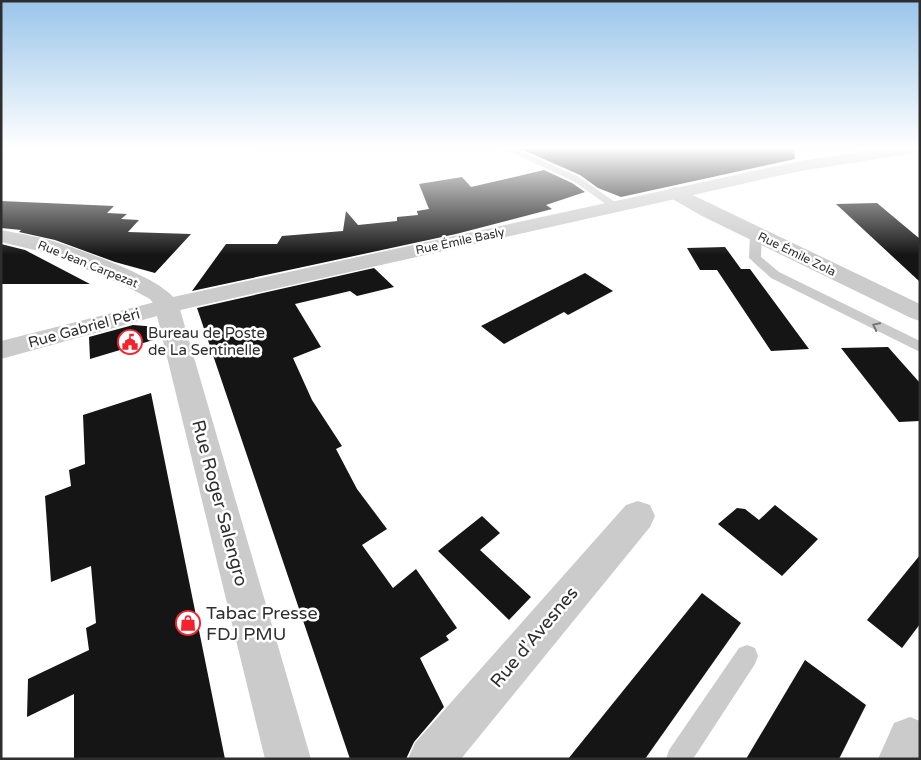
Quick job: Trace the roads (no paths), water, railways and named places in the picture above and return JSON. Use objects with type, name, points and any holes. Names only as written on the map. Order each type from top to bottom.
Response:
[{"type":"street","name":"Rue Émile Basly","points":[[167,306],[715,184]]},
{"type":"street","name":"Rue Émile Zola","points":[[676,193],[920,314]]},
{"type":"street","name":"Rue Jean Carpezat","points":[[1,236],[48,246],[115,273],[152,290],[163,299],[167,306]]},
{"type":"street","name":"Rue Gabriel Péri","points":[[1,350],[167,306]]},
{"type":"street","name":"Rue Roger Salengro","points":[[167,306],[288,759]]},
{"type":"street","name":"Rue d'Avesnes","points":[[431,759],[638,516]]},
{"type":"lane","points":[[584,184],[617,207]]},
{"type":"lane","points":[[756,234],[755,258],[775,276],[920,347]]},
{"type":"lane","points":[[678,759],[747,656]]},
{"type":"place","name":"Bureau de Poste de La Sentinelle","points":[[130,342]]},
{"type":"place","name":"Tabac Presse FDJ PMU","points":[[188,623]]}]
